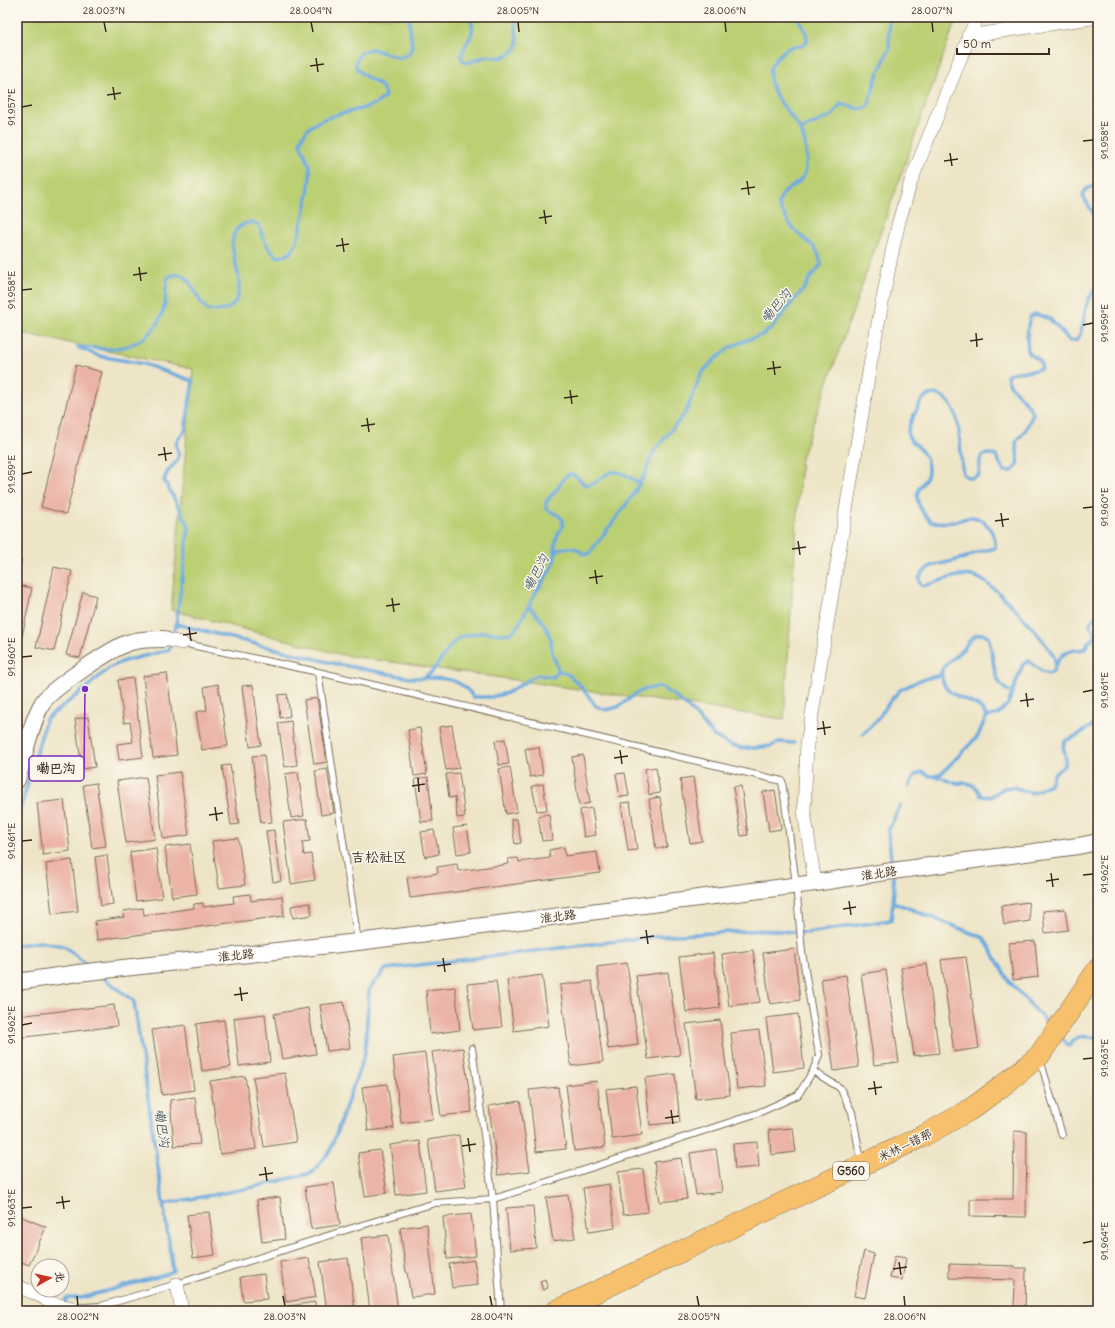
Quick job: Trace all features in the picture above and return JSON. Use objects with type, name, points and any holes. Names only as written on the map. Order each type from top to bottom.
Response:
[{"type":"highway","name":"米林—错那","points":[[556,1311],[923,1136],[968,1111],[1001,1087],[1039,1056],[1098,969]]},
{"type":"street","points":[[815,883],[804,811],[807,744],[871,360],[899,221],[911,181],[968,36],[977,17]]},
{"type":"street","points":[[968,36],[1098,17]]},
{"type":"street","points":[[17,780],[32,727],[44,701],[62,685],[91,664],[126,644],[150,639],[164,639],[182,643]]},
{"type":"street","name":"淮北路","points":[[17,982],[78,973],[358,942],[796,884],[815,883],[1098,842]]},
{"type":"street","points":[[178,1284],[182,1311]]},
{"type":"street","points":[[17,1286],[41,1296],[51,1303],[72,1308]]},
{"type":"lane","points":[[72,1308],[101,1306],[178,1284],[435,1203],[493,1199],[758,1113],[798,1095],[813,1071],[819,1055],[802,952],[796,884],[782,782],[318,672],[182,643]]},
{"type":"lane","points":[[318,672],[358,942]]},
{"type":"lane","points":[[472,1048],[493,1199],[501,1311]]},
{"type":"lane","points":[[1039,1056],[1062,1135]]},
{"type":"lane","points":[[813,1071],[840,1088],[852,1112],[862,1165]]},
{"type":"green space","points":[[17,17],[958,17],[801,458],[784,719],[343,655],[171,610],[193,369],[17,332]]},
{"type":"building","points":[[76,365],[102,372],[66,514],[41,507]]},
{"type":"building","points":[[17,559],[21,560],[18,577],[17,577]]},
{"type":"building","points":[[54,567],[72,571],[54,651],[36,647]]},
{"type":"building","points":[[17,585],[32,588],[18,656],[17,655]]},
{"type":"building","points":[[83,592],[96,596],[80,658],[66,655]]},
{"type":"building","points":[[167,673],[177,755],[153,758],[143,676]]},
{"type":"building","points":[[133,678],[143,757],[119,760],[117,744],[133,742],[130,722],[124,723],[118,680]]},
{"type":"building","points":[[218,684],[228,746],[202,750],[196,712],[207,710],[204,687]]},
{"type":"building","points":[[253,685],[261,745],[250,747],[242,686]]},
{"type":"building","points":[[287,694],[290,716],[280,718],[278,695]]},
{"type":"building","points":[[317,698],[327,762],[314,764],[304,700]]},
{"type":"building","points":[[88,717],[95,767],[82,769],[75,719]]},
{"type":"building","points":[[291,721],[297,765],[285,767],[278,723]]},
{"type":"building","points":[[452,725],[459,768],[446,770],[439,727]]},
{"type":"building","points":[[420,728],[427,774],[414,776],[408,730]]},
{"type":"building","points":[[505,739],[509,764],[499,765],[495,741]]},
{"type":"building","points":[[539,747],[543,775],[530,777],[525,749]]},
{"type":"building","points":[[264,755],[272,822],[261,823],[252,756]]},
{"type":"building","points":[[583,755],[590,803],[579,805],[572,757]]},
{"type":"building","points":[[230,765],[239,824],[231,825],[222,766]]},
{"type":"building","points":[[510,767],[517,812],[506,814],[499,769]]},
{"type":"building","points":[[656,767],[660,793],[649,795],[645,769]]},
{"type":"building","points":[[327,769],[334,813],[321,815],[315,771]]},
{"type":"building","points":[[180,772],[189,835],[163,839],[155,775]]},
{"type":"building","points":[[298,772],[304,816],[291,818],[285,774]]},
{"type":"building","points":[[459,773],[465,817],[457,818],[455,797],[449,798],[446,774]]},
{"type":"building","points":[[625,773],[629,796],[620,797],[616,774]]},
{"type":"building","points":[[146,777],[155,839],[126,843],[117,781]]},
{"type":"building","points":[[428,777],[433,821],[421,822],[415,779]]},
{"type":"building","points":[[693,777],[702,841],[690,843],[680,779]]},
{"type":"building","points":[[96,783],[106,846],[92,848],[83,785]]},
{"type":"building","points":[[543,784],[547,810],[537,811],[532,786]]},
{"type":"building","points":[[741,786],[748,835],[741,836],[733,787]]},
{"type":"building","points":[[775,790],[781,829],[769,831],[763,792]]},
{"type":"building","points":[[660,797],[667,847],[656,849],[649,799]]},
{"type":"building","points":[[64,800],[70,851],[43,855],[37,803]]},
{"type":"building","points":[[630,802],[637,850],[628,851],[621,803]]},
{"type":"building","points":[[592,808],[596,835],[584,837],[580,810]]},
{"type":"building","points":[[549,814],[552,840],[542,841],[538,816]]},
{"type":"building","points":[[307,819],[310,841],[302,842],[304,855],[311,854],[315,880],[291,884],[283,822]]},
{"type":"building","points":[[511,819],[517,819],[521,843],[515,844]]},
{"type":"building","points":[[467,826],[471,852],[457,854],[453,828]]},
{"type":"building","points":[[274,830],[281,881],[273,882],[266,831]]},
{"type":"building","points":[[434,830],[439,854],[425,857],[421,832]]},
{"type":"building","points":[[238,838],[245,885],[219,888],[212,841]]},
{"type":"building","points":[[190,844],[197,894],[172,897],[165,847]]},
{"type":"building","points":[[564,847],[565,856],[597,852],[600,873],[410,898],[407,878],[438,873],[437,867],[457,864],[458,871],[509,864],[508,859],[518,858],[519,862],[550,858],[549,850]]},
{"type":"building","points":[[156,848],[162,898],[136,901],[130,852]]},
{"type":"building","points":[[107,855],[113,904],[101,906],[95,857]]},
{"type":"building","points":[[72,860],[78,911],[52,914],[46,864]]},
{"type":"building","points":[[250,894],[251,901],[282,896],[284,916],[97,940],[95,921],[124,917],[123,911],[143,908],[144,915],[194,908],[194,904],[203,903],[203,907],[234,903],[233,896]]},
{"type":"building","points":[[1028,902],[1030,921],[1004,925],[1001,906]]},
{"type":"building","points":[[310,903],[312,915],[293,918],[291,906]]},
{"type":"building","points":[[1065,909],[1068,930],[1045,933],[1043,911]]},
{"type":"building","points":[[1035,941],[1038,977],[1013,980],[1009,943]]},
{"type":"building","points":[[794,949],[800,1000],[770,1004],[763,953]]},
{"type":"building","points":[[753,950],[760,1002],[729,1006],[722,954]]},
{"type":"building","points":[[713,953],[720,1008],[686,1012],[679,957]]},
{"type":"building","points":[[966,957],[979,1048],[954,1052],[941,960]]},
{"type":"building","points":[[627,963],[638,1045],[608,1049],[597,967]]},
{"type":"building","points":[[927,964],[939,1053],[914,1056],[901,968]]},
{"type":"building","points":[[886,970],[899,1062],[874,1065],[861,974]]},
{"type":"building","points":[[668,972],[680,1055],[648,1059],[636,976]]},
{"type":"building","points":[[542,975],[549,1026],[514,1031],[507,980]]},
{"type":"building","points":[[846,975],[859,1067],[834,1071],[821,979]]},
{"type":"building","points":[[496,981],[502,1027],[473,1030],[467,984]]},
{"type":"building","points":[[592,981],[603,1062],[571,1066],[560,985]]},
{"type":"building","points":[[455,987],[460,1030],[430,1034],[426,990]]},
{"type":"building","points":[[344,1002],[350,1048],[327,1051],[320,1005]]},
{"type":"building","points":[[114,1005],[117,1026],[17,1038],[17,1016]]},
{"type":"building","points":[[308,1008],[316,1054],[282,1059],[274,1014]]},
{"type":"building","points":[[265,1014],[270,1062],[239,1066],[234,1018]]},
{"type":"building","points":[[798,1014],[804,1068],[773,1072],[766,1018]]},
{"type":"building","points":[[224,1020],[231,1067],[202,1071],[196,1024]]},
{"type":"building","points":[[720,1020],[730,1095],[696,1099],[686,1024]]},
{"type":"building","points":[[185,1025],[194,1090],[162,1095],[152,1030]]},
{"type":"building","points":[[759,1030],[766,1086],[737,1089],[731,1033]]},
{"type":"building","points":[[463,1048],[472,1112],[441,1116],[432,1052]]},
{"type":"building","points":[[425,1053],[433,1119],[401,1123],[393,1057]]},
{"type":"building","points":[[285,1073],[296,1142],[264,1147],[253,1077]]},
{"type":"building","points":[[675,1074],[680,1122],[650,1125],[645,1078]]},
{"type":"building","points":[[245,1076],[256,1149],[220,1154],[210,1081]]},
{"type":"building","points":[[597,1081],[605,1147],[574,1151],[566,1085]]},
{"type":"building","points":[[387,1084],[394,1128],[368,1131],[362,1087]]},
{"type":"building","points":[[636,1086],[642,1135],[612,1139],[606,1089]]},
{"type":"building","points":[[558,1087],[566,1149],[536,1152],[529,1090]]},
{"type":"building","points":[[195,1097],[200,1144],[174,1146],[170,1100]]},
{"type":"building","points":[[520,1101],[530,1171],[498,1175],[489,1106]]},
{"type":"building","points":[[793,1128],[796,1152],[771,1155],[769,1130]]},
{"type":"building","points":[[1014,1131],[1027,1132],[1026,1217],[970,1216],[970,1199],[1013,1199]]},
{"type":"building","points":[[459,1135],[466,1187],[435,1191],[428,1140]]},
{"type":"building","points":[[420,1141],[426,1191],[396,1195],[390,1145]]},
{"type":"building","points":[[757,1142],[759,1167],[735,1169],[733,1144]]},
{"type":"building","points":[[716,1149],[722,1192],[696,1195],[690,1153]]},
{"type":"building","points":[[380,1150],[387,1193],[365,1196],[358,1153]]},
{"type":"building","points":[[681,1158],[687,1199],[660,1202],[654,1162]]},
{"type":"building","points":[[643,1169],[648,1212],[623,1215],[618,1172]]},
{"type":"building","points":[[334,1183],[340,1225],[311,1229],[305,1187]]},
{"type":"building","points":[[609,1184],[615,1228],[589,1232],[583,1188]]},
{"type":"building","points":[[568,1195],[575,1238],[553,1241],[546,1198]]},
{"type":"building","points":[[280,1197],[285,1239],[262,1242],[257,1200]]},
{"type":"building","points":[[533,1206],[536,1248],[510,1250],[506,1208]]},
{"type":"building","points":[[209,1212],[215,1255],[193,1258],[187,1215]]},
{"type":"building","points":[[471,1214],[476,1256],[447,1259],[443,1217]]},
{"type":"building","points":[[17,1215],[46,1227],[32,1258],[30,1258],[29,1265],[17,1260]]},
{"type":"building","points":[[427,1224],[435,1294],[411,1297],[400,1228]]},
{"type":"building","points":[[388,1235],[398,1311],[370,1311],[361,1238]]},
{"type":"building","points":[[864,1251],[874,1254],[865,1298],[854,1296]]},
{"type":"building","points":[[895,1256],[906,1258],[902,1280],[890,1278]]},
{"type":"building","points":[[309,1258],[316,1297],[286,1302],[280,1262]]},
{"type":"building","points":[[348,1258],[355,1311],[327,1311],[320,1262]]},
{"type":"building","points":[[474,1260],[478,1285],[452,1288],[449,1264]]},
{"type":"building","points":[[949,1264],[1015,1266],[1015,1268],[1026,1268],[1025,1311],[1014,1311],[1015,1280],[949,1278]]},
{"type":"building","points":[[264,1274],[267,1299],[243,1301],[240,1277]]},
{"type":"building","points":[[545,1279],[548,1288],[543,1290],[540,1281]]},
{"type":"building","points":[[315,1302],[316,1311],[288,1311],[288,1306]]},
{"type":"waterway","points":[[78,347],[105,349],[119,348],[128,346],[144,338],[151,332],[161,317],[165,304],[168,277],[174,275],[180,275],[188,280],[207,310],[222,310],[233,305],[238,295],[239,279],[232,240],[238,228],[249,222],[259,225],[265,242],[277,257],[291,252],[298,238],[307,200],[310,177],[309,163],[300,144],[303,135],[309,128],[318,122],[367,107],[377,103],[385,96],[384,90],[379,84],[358,70],[356,61],[361,52],[372,49],[400,58],[409,54],[412,47],[408,17]]},
{"type":"waterway","points":[[468,17],[473,28],[461,58],[467,63],[487,56],[500,58],[515,50],[518,44],[514,17]]},
{"type":"waterway","name":"嘞巴沟","points":[[176,624],[336,664],[411,678],[423,678],[432,672],[452,644],[460,637],[483,632],[503,634],[511,633],[518,626],[535,594],[554,564],[555,554],[559,549],[572,548],[583,554],[589,554],[631,498],[645,474],[655,450],[686,412],[701,374],[711,363],[729,348],[764,334],[773,327],[804,289],[810,278],[821,265],[814,247],[792,227],[779,206],[781,197],[784,193],[799,182],[805,174],[807,164],[806,148],[802,133],[775,94],[770,79],[771,67],[778,57],[787,49],[805,44],[807,40],[806,32],[797,17]]},
{"type":"waterway","points":[[800,130],[833,115],[841,104],[857,108],[868,107],[876,79],[889,49],[889,17]]},
{"type":"waterway","points":[[1098,187],[1088,188],[1083,196],[1095,216],[1098,225]]},
{"type":"waterway","points":[[909,786],[915,775],[923,772],[929,776],[941,774],[978,736],[986,717],[998,714],[1008,704],[1023,664],[1029,661],[1041,671],[1048,674],[1053,672],[1055,666],[1054,657],[1030,625],[1004,598],[981,580],[967,575],[948,578],[923,586],[920,584],[919,578],[923,572],[931,566],[995,548],[995,543],[990,528],[977,518],[970,517],[951,522],[931,522],[924,515],[919,506],[917,497],[920,487],[927,476],[928,465],[926,458],[919,447],[911,441],[909,437],[908,433],[910,425],[923,399],[932,394],[941,396],[945,398],[954,410],[956,416],[963,474],[971,478],[979,475],[980,460],[983,455],[989,454],[996,456],[1004,471],[1012,471],[1017,466],[1018,458],[1016,442],[1025,431],[1033,414],[1027,403],[1011,386],[1007,376],[1015,372],[1032,371],[1041,368],[1039,360],[1028,353],[1027,331],[1030,317],[1035,314],[1050,319],[1070,341],[1077,340],[1083,326],[1086,305],[1098,284]]},
{"type":"waterway","points":[[17,822],[46,719],[85,689],[109,668],[124,661],[169,650],[176,624],[189,526],[164,480],[168,471],[177,461],[179,454],[176,445],[178,439],[185,431],[193,381],[144,364],[99,356],[79,348]]},
{"type":"waterway","points":[[555,554],[556,539],[563,526],[563,520],[558,515],[546,509],[546,502],[565,477],[571,474],[576,476],[585,485],[590,485],[609,473],[617,472],[640,483]]},
{"type":"waterway","points":[[424,678],[452,680],[464,686],[473,697],[491,697],[507,693],[537,675],[554,677],[558,670],[552,652],[550,635],[548,630],[529,606]]},
{"type":"waterway","points":[[1056,665],[1059,659],[1067,652],[1086,648],[1088,642],[1096,635],[1090,626],[1091,621],[1096,616],[1098,617]]},
{"type":"waterway","points":[[986,717],[984,711],[979,707],[947,689],[942,677],[944,667],[974,636],[978,634],[988,636],[994,669],[1000,684],[1013,693]]},
{"type":"waterway","points":[[558,670],[569,675],[579,684],[596,706],[606,710],[618,707],[637,693],[646,689],[660,687],[673,695],[691,710],[714,736],[728,744],[741,748],[754,748],[771,746],[780,742],[794,743]]},
{"type":"waterway","points":[[863,734],[878,719],[890,701],[900,690],[920,680],[941,675]]},
{"type":"waterway","points":[[936,777],[956,783],[973,785],[981,796],[990,797],[1004,788],[1013,787],[1032,793],[1050,784],[1054,774],[1064,766],[1066,759],[1063,746],[1065,741],[1098,722]]},
{"type":"waterway","points":[[892,867],[888,831],[900,806]]},
{"type":"waterway","points":[[163,1204],[250,1188],[312,1173],[330,1151],[365,1053],[369,989],[386,969],[659,936],[767,930],[807,933],[891,920],[894,891],[893,875]]},
{"type":"waterway","points":[[893,902],[984,938],[1009,981],[1050,1026]]},
{"type":"waterway","name":"嘞巴沟","points":[[17,945],[40,942],[64,946],[90,967]]},
{"type":"waterway","name":"嘞巴沟","points":[[65,1303],[66,1298],[81,1298],[161,1276],[173,1271],[134,1001],[101,976]]},
{"type":"waterway","points":[[1060,1036],[1069,1046],[1076,1039],[1082,1036],[1098,1038]]},
{"type":"place","name":"嘞巴沟","points":[[85,689]]},
{"type":"district","name":"吉松社区","points":[[379,857]]}]
